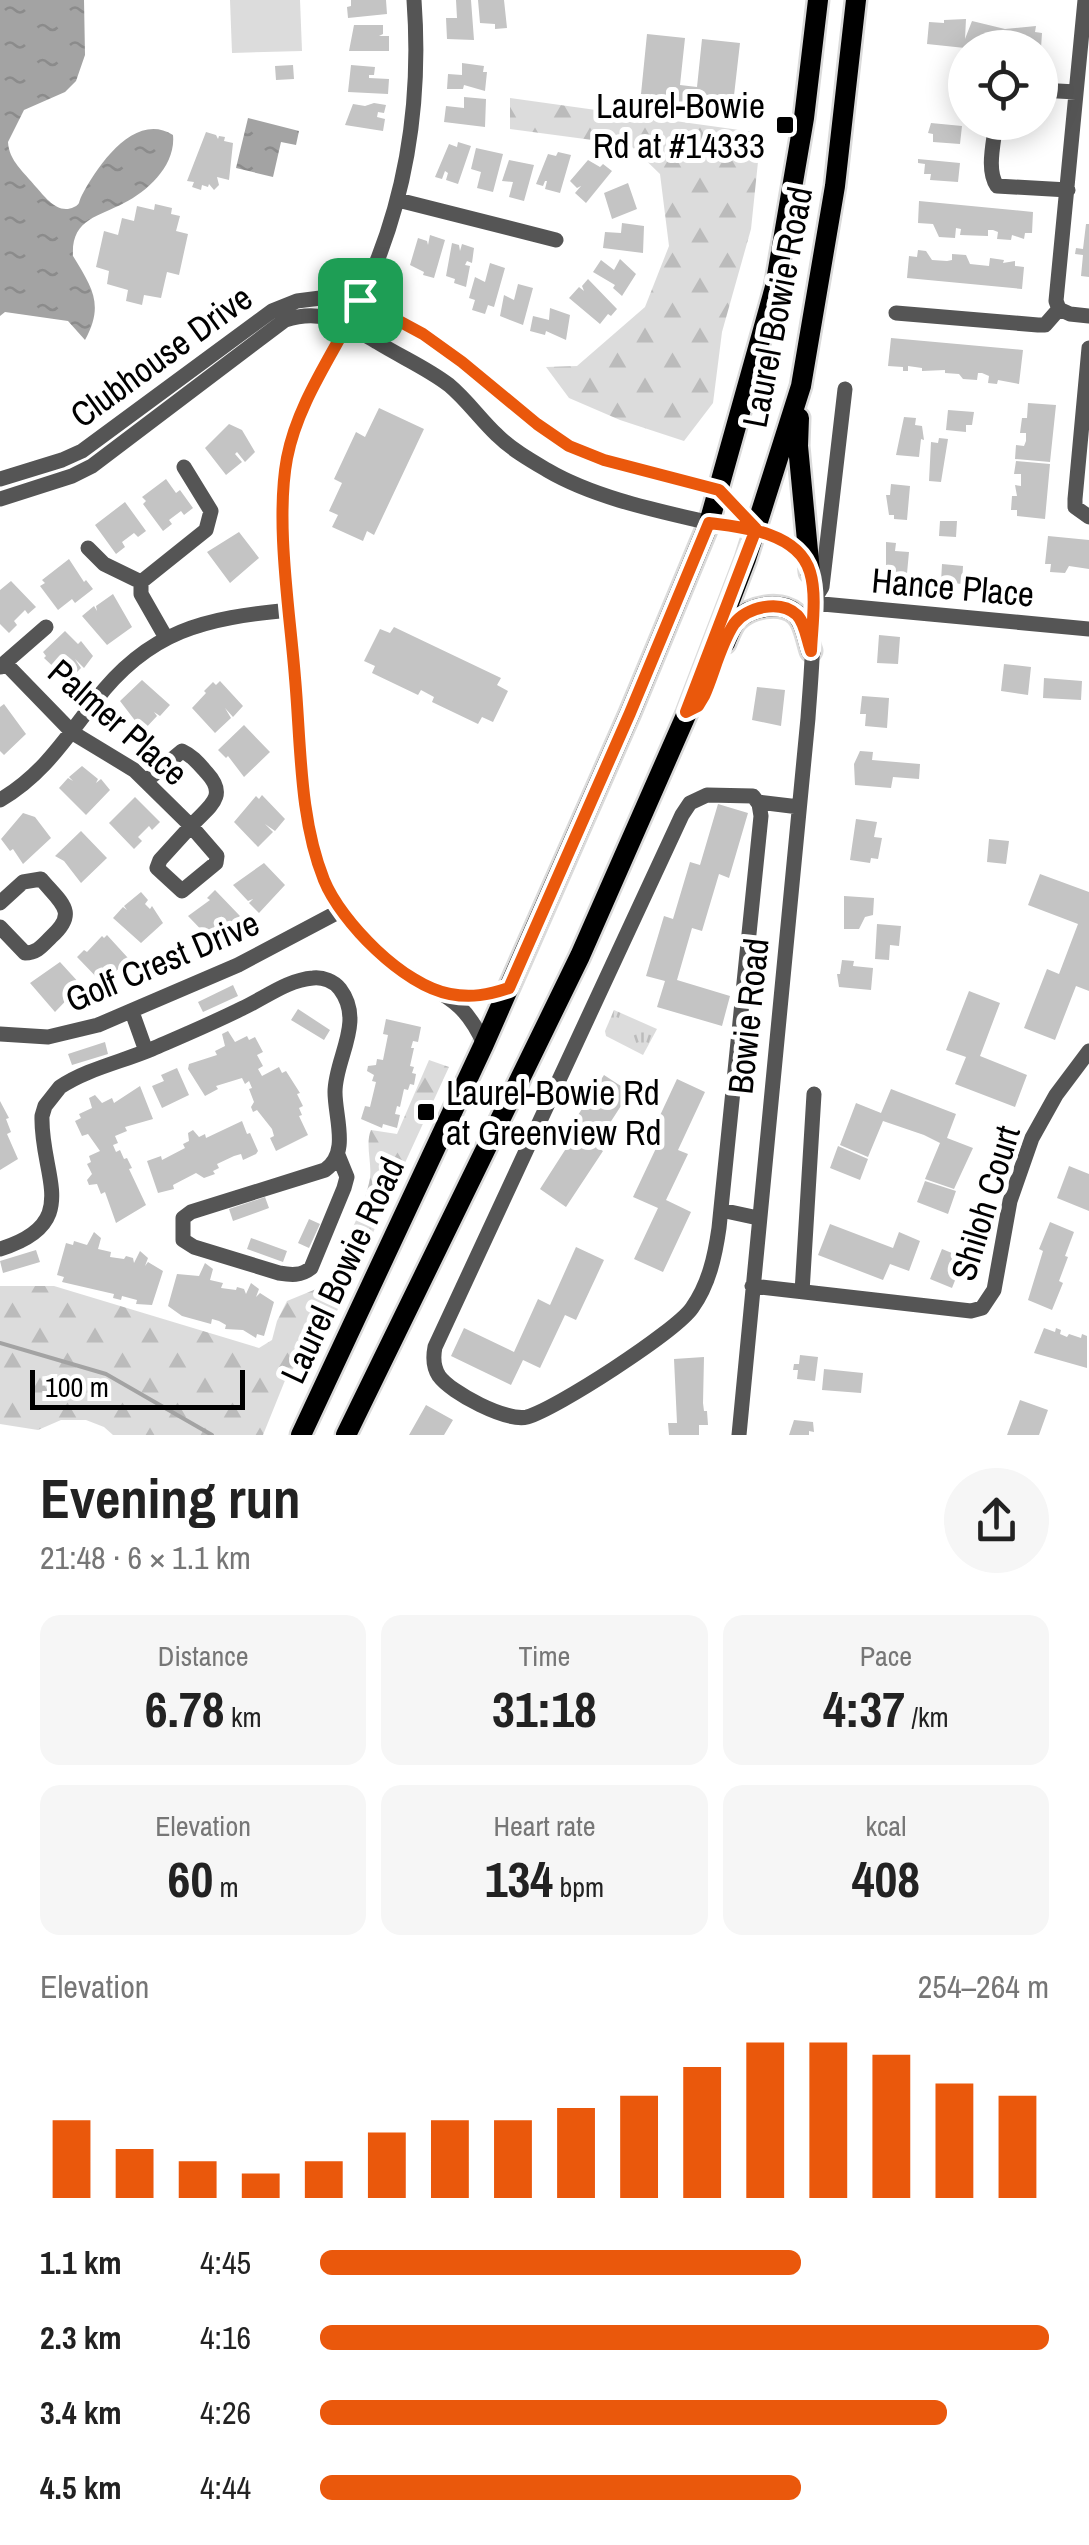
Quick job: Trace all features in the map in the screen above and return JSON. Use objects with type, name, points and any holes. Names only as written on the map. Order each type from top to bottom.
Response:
[{"type":"main road","name":"Laurel Bowie Road","points":[[301,1435],[484,1044],[709,523],[774,287],[804,118],[818,0]]},
{"type":"main road","name":"Laurel Bowie Road","points":[[346,1435],[580,956],[686,712],[756,529],[801,386],[835,186],[856,0]]},
{"type":"main road","points":[[801,386],[798,446],[810,572]]},
{"type":"main road","points":[[686,712],[698,706],[732,626],[745,614],[766,607],[787,608],[802,622],[811,651]]},
{"type":"street","points":[[414,0],[414,123],[398,200],[360,300],[300,416],[288,454],[284,515],[290,610],[310,825],[324,882],[340,911],[386,958],[448,994],[474,1022],[484,1044]]},
{"type":"street","points":[[896,313],[1046,325],[1059,309],[1056,293],[1085,0]]},
{"type":"street","points":[[1058,91],[1076,92]]},
{"type":"street","points":[[994,140],[991,171],[997,186],[1068,190]]},
{"type":"street","points":[[398,200],[556,240]]},
{"type":"street","name":"Clubhouse Drive","points":[[0,479],[82,450],[272,311],[297,302],[336,296],[360,300]]},
{"type":"street","points":[[360,300],[412,328],[462,362],[569,446],[604,460],[719,490],[756,529],[790,547],[810,572]]},
{"type":"street","points":[[1059,309],[1089,316]]},
{"type":"street","name":"Clubhouse Drive","points":[[0,498],[92,466],[285,320],[318,315],[348,323]]},
{"type":"street","points":[[348,323],[449,385],[498,436],[562,478],[610,496],[709,523],[756,529]]},
{"type":"street","points":[[1089,348],[1075,499],[1076,507],[1089,517]]},
{"type":"street","name":"Bowie Road","points":[[812,604],[822,587],[845,389]]},
{"type":"street","points":[[141,588],[210,523],[211,511],[184,467]]},
{"type":"street","points":[[88,548],[104,564],[141,588],[165,636]]},
{"type":"street","name":"Bowie Road","points":[[739,1435],[799,806],[811,651],[810,572]]},
{"type":"street","name":"Hance Place","points":[[812,604],[1089,630]]},
{"type":"street","points":[[0,800],[38,774],[110,683],[165,636],[214,620],[290,610]]},
{"type":"street","points":[[3,665],[46,627]]},
{"type":"street","name":"Palmer Place","points":[[3,665],[73,732],[110,752],[146,780],[191,826],[216,798],[218,790],[190,754],[182,751],[146,780]]},
{"type":"street","points":[[708,795],[753,796],[758,802],[759,850],[721,1210],[713,1262],[698,1299],[664,1334],[557,1403],[524,1418],[505,1416],[452,1389],[437,1374],[434,1353],[439,1336],[687,806],[708,795]]},
{"type":"street","points":[[758,802],[799,806]]},
{"type":"street","points":[[0,903],[23,882],[41,880],[65,907],[67,917],[66,924],[34,953],[24,953],[0,927]]},
{"type":"street","name":"Golf Crest Drive","points":[[0,1034],[33,1038],[64,1035],[132,1012],[238,965],[340,911]]},
{"type":"street","points":[[0,1248],[38,1230],[50,1216],[52,1185],[42,1116],[52,1096],[71,1080],[311,978],[330,981],[342,991],[350,1025],[335,1078],[338,1155],[346,1177],[310,1268],[305,1273],[279,1273],[194,1247],[183,1240],[183,1218],[192,1212],[324,1170],[338,1155]]},
{"type":"street","points":[[448,994],[484,996],[509,988]]},
{"type":"street","points":[[132,1012],[146,1051]]},
{"type":"street","name":"Shiloh Court","points":[[802,1292],[966,1310],[982,1308],[991,1297],[1010,1201],[1032,1138],[1089,1051]]},
{"type":"street","points":[[752,1286],[802,1292],[814,1094]]},
{"type":"street","points":[[721,1210],[758,1218]]},
{"type":"green space","points":[[230,0],[300,0],[302,51],[232,53]]},
{"type":"green space","points":[[510,98],[761,133],[751,229],[722,332],[713,403],[684,441],[569,398],[546,367],[577,366],[645,307],[669,246],[660,174],[630,145],[510,129]]},
{"type":"green space","points":[[614,1010],[657,1029],[643,1055],[606,1036]]},
{"type":"green space","points":[[429,1060],[449,1067],[337,1311],[286,1378],[263,1435],[113,1435],[86,1420],[61,1420],[38,1430],[0,1424],[0,1286],[54,1286],[259,1348],[272,1340],[287,1301],[326,1285],[367,1190],[371,1130],[397,1134]]},
{"type":"water","points":[[0,0],[84,0],[85,55],[76,81],[65,92],[24,110],[8,142],[18,166],[52,204],[63,209],[78,205],[108,157],[132,136],[159,129],[173,135],[170,157],[159,176],[133,198],[88,221],[76,234],[73,256],[91,288],[95,307],[85,340],[68,321],[5,312],[0,316]]},
{"type":"water","points":[[248,118],[299,131],[296,145],[281,142],[273,177],[236,168]]},
{"type":"building","points":[[351,0],[386,0],[387,14],[348,18]]},
{"type":"building","points":[[456,0],[471,0],[474,40],[447,39],[446,18],[457,18]]},
{"type":"building","points":[[478,0],[504,0],[507,28],[495,29],[495,24],[480,23]]},
{"type":"building","points":[[966,19],[965,30],[948,30],[948,46],[927,44],[929,22]]},
{"type":"building","points":[[972,21],[1005,29],[1036,26],[1035,30],[968,30]]},
{"type":"building","points":[[354,25],[383,25],[383,34],[379,36],[389,36],[389,51],[349,51]]},
{"type":"building","points":[[647,34],[685,38],[680,85],[697,87],[702,39],[740,43],[732,113],[640,104]]},
{"type":"building","points":[[462,63],[484,66],[485,91],[464,85],[463,89],[447,89],[448,74],[462,75]]},
{"type":"building","points":[[293,65],[294,79],[276,80],[275,66]]},
{"type":"building","points":[[351,65],[375,67],[369,78],[389,79],[388,94],[348,92]]},
{"type":"building","points":[[464,97],[486,99],[485,127],[444,122],[446,106],[464,108]]},
{"type":"building","points":[[353,104],[386,105],[384,113],[378,112],[377,117],[385,119],[383,131],[345,125]]},
{"type":"building","points":[[931,123],[948,125],[948,140],[960,140],[960,144],[933,142],[933,134],[928,133]]},
{"type":"building","points":[[206,132],[233,143],[229,180],[217,177],[219,185],[214,190],[209,184],[202,185],[201,190],[192,187],[194,182],[187,181]]},
{"type":"building","points":[[458,142],[471,146],[458,184],[446,180],[445,171],[442,179],[435,177],[449,144],[457,147]]},
{"type":"building","points":[[476,148],[503,154],[493,192],[477,188],[481,172],[471,169]]},
{"type":"building","points":[[558,152],[571,155],[560,193],[545,189],[547,181],[543,186],[536,184],[548,154],[556,156]]},
{"type":"building","points":[[918,159],[960,163],[958,182],[930,180],[931,174],[924,174],[925,164],[918,163]]},
{"type":"building","points":[[509,160],[534,165],[524,201],[509,197],[513,182],[502,181]]},
{"type":"building","points":[[588,160],[612,171],[586,203],[575,193],[581,186],[577,188],[570,181]]},
{"type":"building","points":[[628,183],[637,209],[612,219],[604,193]]},
{"type":"building","points":[[919,201],[1033,212],[1032,233],[1025,233],[1024,239],[1012,235],[1011,240],[997,239],[998,232],[993,230],[988,230],[988,236],[960,235],[961,229],[956,228],[955,238],[939,237],[933,224],[918,223]]},
{"type":"building","points":[[155,204],[172,208],[171,214],[180,216],[176,231],[188,234],[179,275],[167,272],[161,298],[144,295],[142,305],[126,301],[128,290],[107,284],[109,271],[96,267],[104,231],[118,235],[122,218],[134,221],[137,206],[154,210]]},
{"type":"building","points":[[622,223],[644,226],[643,253],[603,248],[605,232],[621,233]]},
{"type":"building","points":[[1086,224],[1089,277],[1081,276],[1083,255],[1075,254],[1076,248],[1083,249]]},
{"type":"building","points":[[430,235],[445,240],[434,278],[410,265],[418,238],[428,245]]},
{"type":"building","points":[[452,243],[459,245],[460,251],[462,244],[474,248],[472,263],[467,261],[465,265],[470,266],[466,287],[446,276]]},
{"type":"building","points":[[918,250],[926,251],[932,260],[952,260],[952,254],[966,255],[970,264],[989,266],[990,258],[1004,260],[1003,263],[1015,261],[1015,266],[1024,267],[1022,289],[907,278],[909,256],[917,257]]},
{"type":"building","points":[[620,259],[636,274],[622,296],[613,288],[615,285],[593,272],[601,260],[614,270]]},
{"type":"building","points":[[490,263],[505,268],[494,307],[488,305],[485,314],[472,310],[475,300],[469,298],[475,277],[485,282]]},
{"type":"building","points":[[588,279],[617,309],[600,324],[569,298],[579,287],[584,291],[582,286]]},
{"type":"building","points":[[518,284],[533,288],[523,325],[500,316],[504,295],[514,300]]},
{"type":"building","points":[[550,308],[570,315],[566,340],[546,331],[545,335],[530,331],[533,316],[549,320]]},
{"type":"building","points":[[891,338],[1023,350],[1019,384],[998,380],[997,384],[988,383],[989,376],[982,373],[978,373],[977,380],[963,379],[945,370],[922,371],[908,366],[908,371],[903,371],[903,367],[888,366]]},
{"type":"building","points":[[1028,403],[1056,405],[1050,462],[1015,459],[1016,445],[1024,446],[1026,441],[1026,433],[1020,433]]},
{"type":"building","points":[[379,408],[424,429],[374,535],[367,531],[363,541],[332,527],[338,515],[329,511],[342,483],[334,479],[356,432],[365,437]]},
{"type":"building","points":[[948,410],[974,412],[966,432],[946,430]]},
{"type":"building","points":[[904,417],[916,418],[915,425],[922,426],[924,440],[921,439],[919,457],[896,455]]},
{"type":"building","points":[[229,424],[242,430],[255,452],[245,462],[237,452],[242,462],[226,475],[205,448]]},
{"type":"building","points":[[939,438],[948,439],[941,482],[929,481],[931,442],[938,443]]},
{"type":"building","points":[[1016,461],[1050,464],[1045,519],[1017,516],[1017,510],[1011,510],[1012,496],[1017,496],[1015,485],[1021,486],[1021,474],[1014,474]]},
{"type":"building","points":[[166,479],[193,508],[169,520],[172,524],[163,531],[142,497]]},
{"type":"building","points":[[891,484],[910,486],[907,520],[889,515],[886,495],[890,495]]},
{"type":"building","points":[[125,502],[146,531],[138,537],[134,533],[122,542],[125,547],[116,554],[95,525]]},
{"type":"building","points":[[940,521],[957,521],[956,537],[939,536]]},
{"type":"building","points":[[239,532],[259,558],[230,583],[207,552]]},
{"type":"building","points":[[1048,536],[1089,540],[1089,569],[1069,566],[1065,573],[1050,572],[1051,564],[1045,564]]},
{"type":"building","points":[[886,542],[896,543],[895,551],[909,552],[906,584],[886,583]]},
{"type":"building","points":[[69,559],[93,589],[58,610],[40,586],[45,583],[42,580]]},
{"type":"building","points":[[942,564],[963,566],[962,584],[941,582]]},
{"type":"building","points":[[11,581],[36,607],[28,614],[25,610],[9,633],[0,624],[0,590]]},
{"type":"building","points":[[113,594],[132,627],[107,645],[82,616],[94,606],[97,611],[96,606]]},
{"type":"building","points":[[394,627],[501,678],[497,685],[508,691],[493,722],[482,717],[478,724],[432,702],[434,697],[421,690],[418,695],[372,673],[375,666],[364,661],[380,629],[390,633]]},
{"type":"building","points":[[65,631],[78,644],[81,641],[93,656],[84,668],[75,659],[81,668],[66,683],[43,652]]},
{"type":"building","points":[[879,635],[900,637],[898,664],[877,663]]},
{"type":"building","points":[[1004,664],[1031,667],[1028,695],[1001,691]]},
{"type":"building","points":[[1044,678],[1082,681],[1081,700],[1043,698]]},
{"type":"building","points":[[142,680],[170,705],[160,716],[154,712],[157,716],[143,731],[120,701]]},
{"type":"building","points":[[220,681],[243,706],[233,717],[225,708],[231,718],[215,733],[192,708],[213,682],[216,685]]},
{"type":"building","points":[[757,687],[785,690],[781,726],[752,720]]},
{"type":"building","points":[[862,696],[889,698],[887,728],[865,726],[866,714],[860,714]]},
{"type":"building","points":[[4,704],[26,734],[4,755],[0,751],[0,707]]},
{"type":"building","points":[[244,725],[270,752],[244,777],[228,756],[218,750]]},
{"type":"building","points":[[860,751],[873,752],[872,760],[920,764],[919,779],[893,777],[891,788],[855,785],[854,764]]},
{"type":"building","points":[[82,766],[98,779],[96,783],[101,779],[110,790],[86,815],[59,788],[68,778],[73,781],[69,777]]},
{"type":"building","points":[[262,795],[285,819],[275,831],[265,824],[273,832],[258,847],[234,822],[256,796],[259,799]]},
{"type":"building","points":[[135,797],[160,822],[138,837],[142,841],[134,849],[109,823]]},
{"type":"building","points":[[718,804],[748,813],[729,878],[719,874],[702,931],[692,928],[677,980],[730,996],[722,1026],[657,1007],[665,981],[646,976],[664,916],[673,919],[690,862],[700,865]]},
{"type":"building","points":[[23,813],[35,817],[51,838],[23,864],[1,839]]},
{"type":"building","points":[[856,819],[877,822],[874,837],[882,838],[878,859],[871,858],[870,863],[850,860]]},
{"type":"building","points":[[81,831],[107,858],[81,883],[64,861],[55,856]]},
{"type":"building","points":[[989,839],[1009,841],[1006,864],[987,862]]},
{"type":"building","points":[[264,863],[285,885],[259,913],[249,903],[253,899],[248,901],[233,885]]},
{"type":"building","points":[[1040,874],[1089,892],[1089,991],[1076,986],[1055,1040],[1024,1028],[1047,969],[1059,974],[1078,924],[1028,905]]},
{"type":"building","points":[[215,890],[240,916],[213,942],[188,916],[210,900],[207,898]]},
{"type":"building","points":[[141,892],[148,900],[145,904],[150,909],[152,906],[163,923],[141,943],[113,918],[123,907],[127,910],[124,906]]},
{"type":"building","points":[[844,896],[874,898],[873,915],[865,917],[859,929],[844,929]]},
{"type":"building","points":[[877,924],[901,926],[899,946],[890,945],[889,960],[875,959]]},
{"type":"building","points":[[107,935],[128,958],[104,985],[77,957]]},
{"type":"building","points":[[842,960],[854,961],[853,966],[873,968],[871,990],[839,987],[837,974]]},
{"type":"building","points":[[60,962],[81,985],[55,1012],[30,983]]},
{"type":"building","points":[[233,985],[238,996],[203,1012],[198,1002]]},
{"type":"building","points":[[969,991],[1000,1003],[980,1056],[1027,1075],[1015,1107],[955,1084],[966,1057],[946,1050]]},
{"type":"building","points":[[298,1009],[330,1030],[324,1040],[291,1020]]},
{"type":"building","points":[[386,1019],[421,1027],[418,1042],[413,1041],[411,1048],[414,1085],[404,1089],[400,1107],[397,1106],[397,1128],[383,1124],[382,1128],[361,1119],[365,1106],[370,1107],[376,1082],[367,1071],[368,1066],[376,1065],[377,1059],[383,1060],[388,1035],[383,1034]]},
{"type":"building","points":[[228,1031],[235,1042],[255,1037],[263,1052],[257,1055],[263,1066],[258,1069],[262,1076],[279,1067],[282,1073],[286,1071],[300,1093],[297,1094],[303,1106],[299,1116],[308,1135],[276,1151],[270,1138],[274,1136],[272,1129],[257,1110],[253,1112],[249,1089],[252,1088],[242,1078],[216,1086],[218,1089],[205,1096],[188,1069],[189,1064],[217,1055],[215,1051],[225,1046],[222,1034]]},
{"type":"building","points":[[105,1042],[108,1054],[72,1065],[68,1054]]},
{"type":"building","points":[[177,1068],[189,1095],[162,1108],[152,1086],[164,1081],[161,1075]]},
{"type":"building","points":[[604,1075],[630,1092],[595,1146],[603,1151],[566,1207],[540,1189],[574,1136],[567,1132]]},
{"type":"building","points":[[677,1079],[705,1092],[678,1150],[688,1154],[666,1200],[691,1212],[663,1272],[634,1259],[658,1208],[633,1197],[658,1144],[649,1139]]},
{"type":"building","points":[[140,1086],[153,1119],[125,1127],[127,1131],[115,1136],[118,1143],[113,1145],[116,1152],[120,1150],[127,1158],[146,1205],[116,1223],[105,1192],[101,1194],[97,1184],[89,1185],[87,1180],[92,1174],[87,1164],[91,1162],[89,1156],[100,1151],[88,1134],[82,1136],[75,1121],[81,1118],[79,1114],[92,1108],[89,1098],[95,1095],[102,1103],[112,1098],[114,1103]]},
{"type":"building","points":[[891,1089],[956,1114],[947,1138],[973,1148],[954,1189],[925,1179],[940,1143],[924,1135],[883,1121],[868,1157],[840,1145],[856,1103],[881,1113]]},
{"type":"building","points":[[0,1101],[9,1118],[6,1119],[11,1132],[7,1134],[18,1159],[0,1170]]},
{"type":"building","points":[[242,1121],[258,1151],[256,1154],[243,1160],[241,1154],[234,1156],[217,1164],[215,1174],[204,1178],[196,1173],[173,1185],[174,1189],[158,1193],[147,1161],[161,1156],[162,1160],[185,1148],[183,1144],[189,1141],[188,1133],[193,1130],[206,1138]]},
{"type":"building","points":[[838,1146],[868,1159],[860,1180],[830,1168]]},
{"type":"building","points":[[1069,1166],[1089,1174],[1089,1211],[1057,1198]]},
{"type":"building","points":[[925,1181],[956,1191],[948,1214],[917,1202]]},
{"type":"building","points":[[265,1197],[269,1208],[233,1221],[229,1209]]},
{"type":"building","points":[[309,1219],[320,1224],[309,1248],[298,1243]]},
{"type":"building","points":[[1050,1222],[1074,1232],[1059,1281],[1063,1283],[1052,1310],[1028,1300],[1043,1251],[1039,1249]]},
{"type":"building","points":[[830,1224],[893,1248],[899,1232],[920,1241],[909,1271],[890,1264],[883,1280],[818,1255]]},
{"type":"building","points":[[94,1232],[101,1238],[98,1249],[111,1252],[110,1257],[126,1256],[133,1258],[134,1263],[140,1251],[148,1258],[145,1266],[148,1262],[163,1271],[152,1305],[62,1282],[64,1277],[57,1275],[66,1243],[87,1245]]},
{"type":"building","points":[[251,1238],[287,1251],[283,1262],[247,1249]]},
{"type":"building","points":[[576,1247],[604,1260],[576,1320],[565,1315],[540,1368],[523,1360],[511,1385],[451,1356],[464,1328],[514,1352],[538,1299],[550,1305]]},
{"type":"building","points":[[942,1249],[964,1258],[952,1288],[930,1279]]},
{"type":"building","points":[[36,1250],[40,1262],[3,1273],[0,1261]]},
{"type":"building","points":[[205,1263],[213,1269],[210,1280],[223,1283],[221,1288],[237,1287],[246,1294],[251,1283],[259,1289],[256,1297],[260,1293],[274,1302],[264,1336],[257,1334],[256,1338],[243,1330],[225,1329],[226,1325],[212,1319],[211,1324],[182,1316],[168,1306],[177,1274],[199,1276]]},
{"type":"building","points":[[1044,1328],[1055,1332],[1056,1328],[1067,1337],[1087,1336],[1087,1368],[1034,1353]]},
{"type":"building","points":[[800,1355],[818,1357],[815,1381],[797,1379],[798,1370],[793,1370]]},
{"type":"building","points":[[704,1357],[703,1403],[708,1425],[699,1425],[699,1435],[669,1435],[668,1423],[677,1423],[674,1359]]},
{"type":"building","points":[[824,1369],[863,1373],[861,1393],[822,1390]]},
{"type":"building","points":[[1020,1400],[1048,1410],[1039,1435],[1007,1435]]},
{"type":"building","points":[[426,1405],[453,1420],[444,1435],[409,1435]]},
{"type":"building","points":[[794,1420],[813,1422],[814,1432],[789,1435]]},
{"type":"waterway","points":[[0,1343],[106,1374],[212,1435]]},
{"type":"place","name":"Laurel-Bowie Rd at #14333","points":[[785,125]]},
{"type":"place","name":"Laurel-Bowie Rd at Greenview Rd","points":[[426,1112]]},
{"type":"route","points":[[360,300],[300,416],[285,470],[290,610],[310,825],[324,882],[340,911],[370,945],[429,986],[448,994],[484,996],[509,988],[709,523],[756,529],[777,539],[798,554],[810,572],[811,651],[802,622],[787,608],[766,607],[745,614],[732,626],[698,706],[686,712],[756,529],[719,490],[604,460],[554,438],[423,334],[360,300]]}]
